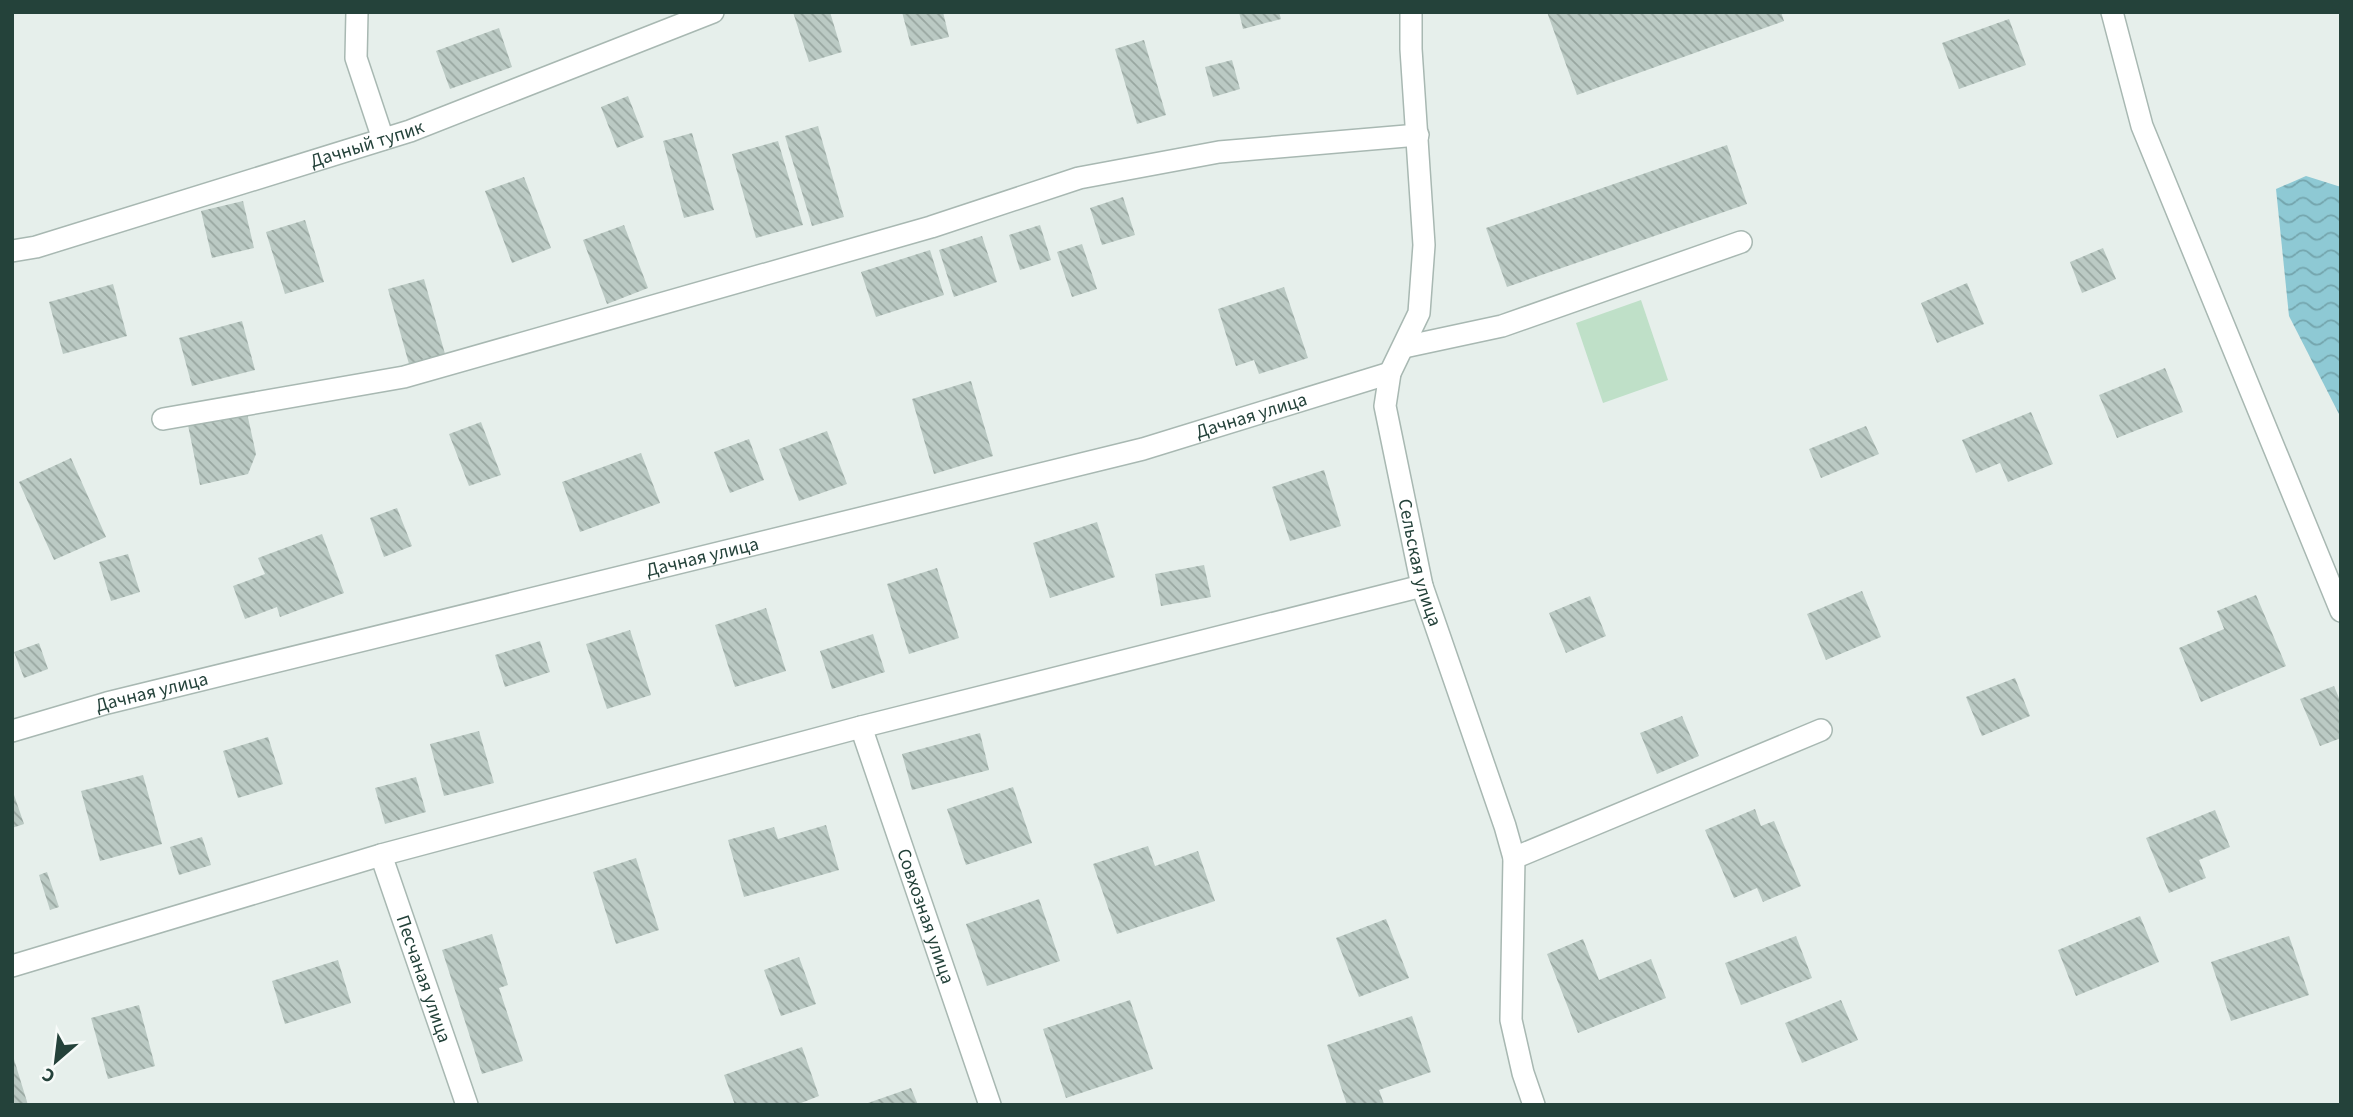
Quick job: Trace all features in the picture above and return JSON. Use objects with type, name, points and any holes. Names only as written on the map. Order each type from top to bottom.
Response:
[{"type":"street","points":[[357,12],[356,58],[383,139]]},
{"type":"street","name":"Дачный тупик","points":[[12,251],[36,247],[410,131],[713,12]]},
{"type":"street","name":"Сельская улица","points":[[1411,12],[1424,245],[1419,313],[1391,373],[1385,406],[1422,586],[1514,858],[1511,1020],[1523,1073],[1534,1105]]},
{"type":"street","points":[[2112,12],[2142,126],[2341,611]]},
{"type":"street","points":[[163,419],[404,377],[931,227],[1080,178],[1219,152],[1418,135]]},
{"type":"street","points":[[1404,347],[1502,326],[1741,242]]},
{"type":"street","name":"Дачная улица","points":[[12,731],[107,703],[1143,449],[1391,373]]},
{"type":"street","points":[[12,966],[381,855],[861,727],[1422,586]]},
{"type":"street","name":"Совхозная улица","points":[[861,727],[990,1105]]},
{"type":"street","points":[[1514,858],[1821,730]]},
{"type":"street","name":"Песчаная улица","points":[[381,855],[467,1105]]},
{"type":"green space","points":[[1641,300],[1668,380],[1603,403],[1576,323]]},
{"type":"water","points":[[2306,176],[2341,187],[2341,418],[2289,316],[2276,189]]},
{"type":"building","points":[[793,12],[830,12],[842,52],[809,62]]},
{"type":"building","points":[[902,12],[943,12],[949,37],[911,46]]},
{"type":"building","points":[[1239,12],[1279,12],[1281,19],[1243,29]]},
{"type":"building","points":[[1547,12],[1781,12],[1784,21],[1577,95]]},
{"type":"building","points":[[2009,19],[2026,65],[1959,89],[1942,43]]},
{"type":"building","points":[[499,28],[512,67],[450,89],[436,51]]},
{"type":"building","points":[[1144,40],[1166,115],[1137,124],[1115,49]]},
{"type":"building","points":[[1232,60],[1240,89],[1213,97],[1205,67]]},
{"type":"building","points":[[628,96],[644,137],[617,148],[601,107]]},
{"type":"building","points":[[818,126],[844,217],[812,226],[785,136]]},
{"type":"building","points":[[692,133],[714,210],[684,218],[663,141]]},
{"type":"building","points":[[778,141],[803,225],[756,238],[732,154]]},
{"type":"building","points":[[1727,145],[1747,204],[1507,287],[1486,228]]},
{"type":"building","points":[[524,177],[551,248],[512,263],[485,191]]},
{"type":"building","points":[[1123,197],[1135,235],[1102,245],[1090,208]]},
{"type":"building","points":[[243,201],[254,248],[212,258],[201,211]]},
{"type":"building","points":[[305,220],[324,282],[285,294],[266,232]]},
{"type":"building","points":[[624,225],[648,288],[607,304],[583,240]]},
{"type":"building","points":[[1040,225],[1051,260],[1020,270],[1009,235]]},
{"type":"building","points":[[982,236],[997,282],[954,297],[939,250]]},
{"type":"building","points":[[1082,244],[1097,289],[1072,297],[1057,252]]},
{"type":"building","points":[[2103,248],[2116,279],[2082,293],[2070,262]]},
{"type":"building","points":[[930,250],[944,295],[876,317],[861,272]]},
{"type":"building","points":[[424,279],[445,354],[409,364],[388,289]]},
{"type":"building","points":[[1967,283],[1984,324],[1937,343],[1921,303]]},
{"type":"building","points":[[113,284],[127,336],[63,354],[49,302]]},
{"type":"building","points":[[1284,287],[1308,358],[1259,374],[1254,360],[1236,366],[1218,309]]},
{"type":"building","points":[[242,321],[255,370],[192,386],[179,338]]},
{"type":"building","points":[[2165,368],[2183,412],[2117,438],[2099,395]]},
{"type":"building","points":[[971,381],[993,456],[934,474],[912,399]]},
{"type":"building","points":[[2031,412],[2053,464],[2008,482],[2000,463],[1976,473],[1962,440]]},
{"type":"building","points":[[247,413],[256,454],[248,474],[200,485],[188,425]]},
{"type":"building","points":[[481,422],[501,475],[469,486],[449,434]]},
{"type":"building","points":[[1866,426],[1879,454],[1821,478],[1809,449]]},
{"type":"building","points":[[827,431],[847,484],[799,501],[779,449]]},
{"type":"building","points":[[749,439],[764,480],[730,493],[714,452]]},
{"type":"building","points":[[641,453],[660,503],[580,532],[562,482]]},
{"type":"building","points":[[71,458],[106,537],[54,560],[19,482]]},
{"type":"building","points":[[1324,470],[1341,526],[1290,541],[1272,487]]},
{"type":"building","points":[[397,508],[412,546],[384,557],[370,518]]},
{"type":"building","points":[[1097,522],[1115,577],[1050,598],[1033,543]]},
{"type":"building","points":[[322,534],[344,593],[280,617],[277,607],[245,619],[233,586],[265,574],[258,558]]},
{"type":"building","points":[[128,554],[140,592],[111,601],[99,562]]},
{"type":"building","points":[[1204,565],[1211,597],[1161,606],[1155,574]]},
{"type":"building","points":[[937,568],[959,638],[909,654],[887,584]]},
{"type":"building","points":[[1862,591],[1881,637],[1826,660],[1807,614]]},
{"type":"building","points":[[2256,595],[2286,666],[2201,702],[2179,648],[2224,629],[2217,611]]},
{"type":"building","points":[[1590,596],[1606,636],[1566,653],[1549,613]]},
{"type":"building","points":[[766,608],[786,671],[735,687],[715,625]]},
{"type":"building","points":[[630,630],[651,695],[607,709],[586,644]]},
{"type":"building","points":[[873,634],[885,672],[832,689],[820,651]]},
{"type":"building","points":[[540,641],[550,672],[505,687],[495,655]]},
{"type":"building","points":[[39,643],[48,669],[24,678],[14,652]]},
{"type":"building","points":[[2015,678],[2030,716],[1982,736],[1966,697]]},
{"type":"building","points":[[2334,686],[2341,703],[2341,738],[2320,746],[2300,699]]},
{"type":"building","points":[[1682,716],[1699,756],[1657,774],[1640,733]]},
{"type":"building","points":[[479,731],[494,783],[444,796],[430,744]]},
{"type":"building","points":[[980,733],[989,770],[912,790],[902,754]]},
{"type":"building","points":[[268,737],[283,784],[238,798],[223,751]]},
{"type":"building","points":[[143,775],[162,844],[100,861],[81,791]]},
{"type":"building","points":[[416,777],[426,812],[385,824],[375,788]]},
{"type":"building","points":[[1013,787],[1032,843],[966,865],[947,809]]},
{"type":"building","points":[[12,789],[24,824],[12,828]]},
{"type":"building","points":[[1755,809],[1761,826],[1774,821],[1801,886],[1763,902],[1757,888],[1734,898],[1705,830]]},
{"type":"building","points":[[2215,810],[2230,847],[2199,860],[2206,878],[2169,893],[2146,838]]},
{"type":"building","points":[[826,825],[839,870],[744,897],[728,840],[774,827],[778,839]]},
{"type":"building","points":[[202,837],[211,865],[179,875],[170,847]]},
{"type":"building","points":[[1148,846],[1155,866],[1198,851],[1215,901],[1117,934],[1093,864]]},
{"type":"building","points":[[636,858],[659,930],[616,944],[593,872]]},
{"type":"building","points":[[47,872],[59,907],[50,910],[39,875]]},
{"type":"building","points":[[1039,899],[1060,961],[987,986],[966,924]]},
{"type":"building","points":[[2140,916],[2159,962],[2076,996],[2058,950]]},
{"type":"building","points":[[1386,919],[1409,978],[1359,997],[1336,938]]},
{"type":"building","points":[[492,934],[508,985],[499,988],[523,1061],[482,1074],[442,950]]},
{"type":"building","points":[[1796,936],[1812,978],[1741,1005],[1725,963]]},
{"type":"building","points":[[2289,936],[2309,995],[2231,1021],[2211,962]]},
{"type":"building","points":[[1583,939],[1599,980],[1651,959],[1666,998],[1578,1033],[1547,954]]},
{"type":"building","points":[[799,957],[816,1004],[781,1016],[764,970]]},
{"type":"building","points":[[338,960],[351,1003],[285,1024],[272,981]]},
{"type":"building","points":[[1130,1000],[1153,1069],[1066,1098],[1043,1029]]},
{"type":"building","points":[[1841,1000],[1858,1040],[1802,1063],[1785,1023]]},
{"type":"building","points":[[139,1005],[155,1066],[108,1079],[91,1018]]},
{"type":"building","points":[[1412,1016],[1431,1072],[1379,1090],[1384,1104],[1347,1105],[1327,1045]]},
{"type":"building","points":[[802,1047],[819,1096],[796,1105],[735,1105],[724,1075]]},
{"type":"building","points":[[13,1056],[28,1105],[12,1105]]},
{"type":"building","points":[[911,1088],[918,1105],[865,1105],[865,1104]]}]
